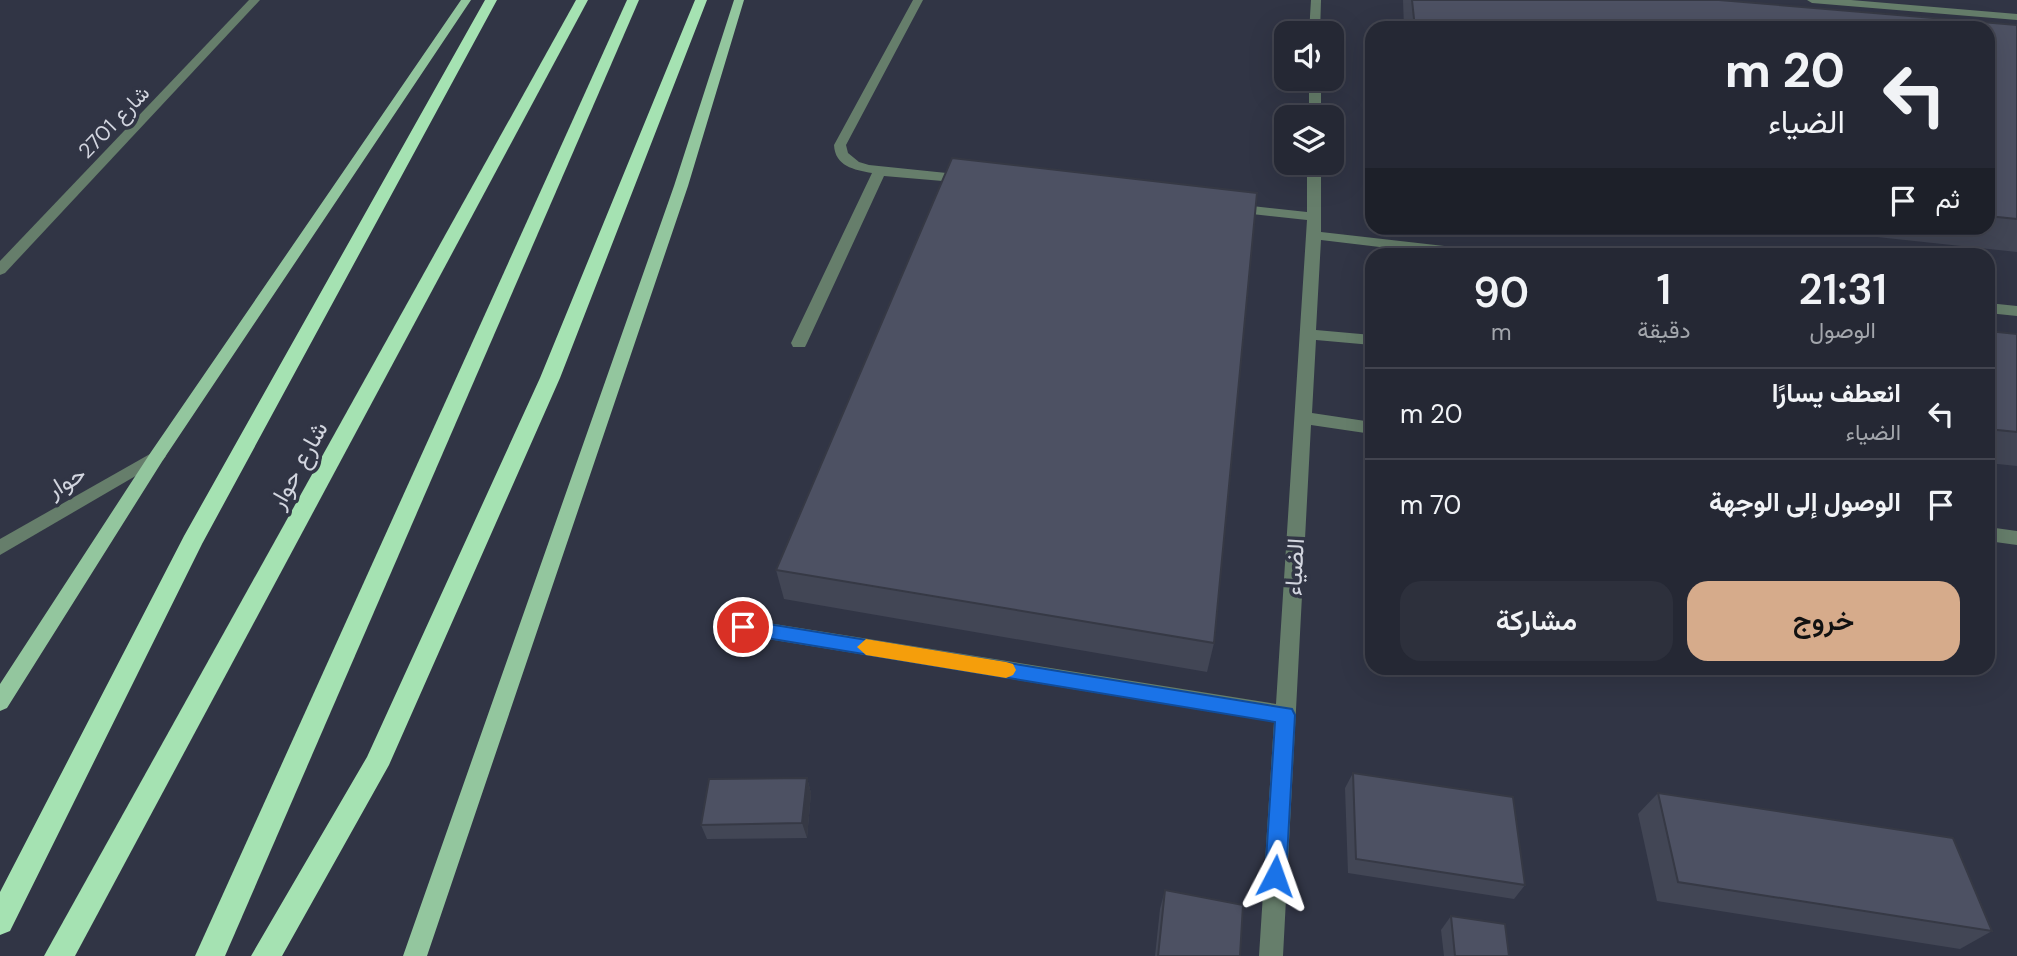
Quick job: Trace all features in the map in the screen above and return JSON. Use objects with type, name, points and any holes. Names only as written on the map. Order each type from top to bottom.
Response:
[{"type":"highway","points":[[0,921],[192,542],[491,0]]},
{"type":"highway","name":"شارع حوار","points":[[59,956],[582,0]]},
{"type":"highway","points":[[210,956],[632,0]]},
{"type":"highway","points":[[266,956],[376,765],[550,378],[701,0]]},
{"type":"main road","points":[[0,702],[156,456],[466,0]]},
{"type":"main road","points":[[415,956],[681,186],[739,0]]},
{"type":"street","name":"شارع 2701","points":[[0,270],[255,0]]},
{"type":"street","points":[[918,0],[840,145],[845,159],[854,165],[975,180]]},
{"type":"street","points":[[1315,21],[1316,0]]},
{"type":"street","points":[[1812,0],[2017,17]]},
{"type":"street","points":[[799,343],[880,170]]},
{"type":"street","name":"الضياء","points":[[1271,956],[1314,226],[1314,175]]},
{"type":"street","points":[[1219,206],[1365,234]]},
{"type":"street","points":[[1369,235],[1448,248]]},
{"type":"street","points":[[1995,309],[2017,311]]},
{"type":"street","points":[[1308,334],[1365,339]]},
{"type":"street","points":[[1303,418],[1365,427]]},
{"type":"street","name":"حوار","points":[[0,548],[156,456]]},
{"type":"street","points":[[1995,535],[2017,538]]},
{"type":"street","points":[[743,627],[1285,715]]},
{"type":"building","points":[[1412,0],[1719,0],[1969,21],[1414,21]]},
{"type":"building","points":[[1995,23],[2017,25],[2017,219],[1995,217]]},
{"type":"building","points":[[952,158],[1257,193],[1214,643],[776,570]]},
{"type":"building","points":[[1995,332],[2017,334],[2017,432],[1995,430]]},
{"type":"building","points":[[1353,773],[1513,797],[1525,885],[1356,859]]},
{"type":"building","points":[[807,778],[802,823],[701,825],[709,779]]},
{"type":"building","points":[[1658,793],[1953,838],[1992,931],[1678,882]]},
{"type":"building","points":[[1165,890],[1243,905],[1240,956],[1158,956]]},
{"type":"building","points":[[1451,916],[1505,924],[1509,956],[1455,956]]},
{"type":"slow traffic","points":[[866,647],[1006,670]]},
{"type":"route","points":[[743,627],[1285,715],[1275,876]]}]
